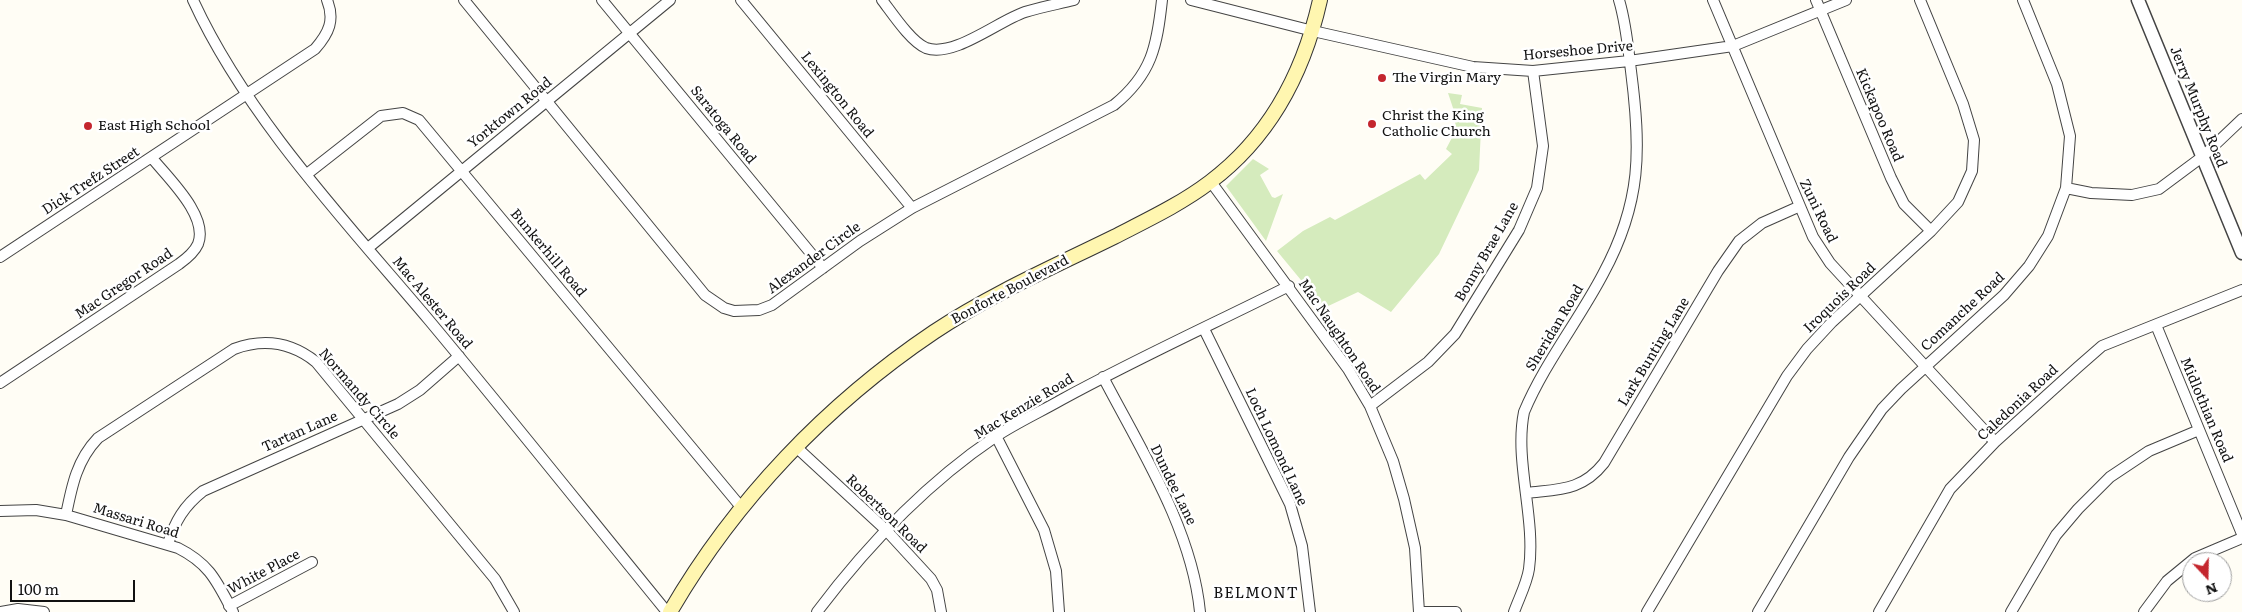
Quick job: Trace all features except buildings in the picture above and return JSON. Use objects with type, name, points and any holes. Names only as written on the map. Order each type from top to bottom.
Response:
[{"type":"main road","name":"Bonforte Boulevard","points":[[669,612],[691,576],[741,508],[795,446],[883,368],[936,331],[989,299],[1176,204],[1211,182],[1253,141],[1273,115],[1296,76],[1313,31],[1320,0]]},
{"type":"street","name":"Mac Alester Road","points":[[193,0],[246,95],[307,174],[669,612]]},
{"type":"street","name":"Dick Trefz Street","points":[[0,257],[315,49],[323,40],[331,25],[327,0]]},
{"type":"street","name":"Alexander Circle","points":[[464,0],[705,295],[713,302],[734,311],[759,310],[782,299],[860,241],[912,208],[1114,105],[1130,93],[1141,79],[1153,57],[1159,35],[1162,0]]},
{"type":"street","name":"Saratoga Road","points":[[602,0],[823,268]]},
{"type":"street","name":"Yorktown Road","points":[[368,248],[670,0]]},
{"type":"street","name":"Lexington Road","points":[[740,0],[912,208]]},
{"type":"street","points":[[882,0],[913,38],[926,48],[943,50],[956,46],[1025,12],[1074,0]]},
{"type":"street","name":"Horseshoe Drive","points":[[1192,0],[1313,31],[1473,67],[1533,71],[1629,61],[1732,46],[1846,0]]},
{"type":"street","name":"Sheridan Road","points":[[1514,612],[1529,568],[1530,551],[1527,493],[1521,437],[1524,412],[1602,276],[1620,239],[1628,216],[1635,184],[1638,140],[1624,17],[1619,0]]},
{"type":"street","name":"Zuni Road","points":[[1713,0],[1798,207],[1813,237],[1830,263],[1994,442]]},
{"type":"street","name":"Kickapoo Road","points":[[1816,0],[1891,178],[1904,204],[1932,231]]},
{"type":"street","name":"Iroquois Road","points":[[1647,612],[1787,376],[1807,349],[1860,296],[1932,231],[1958,202],[1972,171],[1974,140],[1963,104],[1920,0]]},
{"type":"street","name":"Comanche Road","points":[[1758,612],[1868,429],[1888,402],[2004,295],[2028,266],[2048,236],[2066,188],[2070,136],[2057,84],[2023,0]]},
{"type":"street","name":"Jerry Murphy Road","points":[[2138,0],[2242,253]]},
{"type":"street","name":"Bonny Brae Lane","points":[[1370,406],[1428,362],[1455,334],[1519,230],[1537,188],[1542,146],[1533,71]]},
{"type":"street","name":"Bunkerhill Road","points":[[307,174],[370,122],[381,116],[403,113],[412,115],[425,125],[741,508]]},
{"type":"street","points":[[2066,188],[2091,194],[2132,196],[2160,189],[2202,157],[2242,120]]},
{"type":"street","name":"Mac Gregor Road","points":[[0,383],[179,264],[197,246],[200,237],[196,215],[152,158]]},
{"type":"street","name":"Mac Naughton Road","points":[[1211,182],[1348,369],[1370,406],[1393,461],[1404,499],[1415,548],[1419,612]]},
{"type":"street","name":"Lark Bunting Lane","points":[[1527,493],[1568,488],[1582,484],[1595,474],[1609,455],[1718,271],[1739,241],[1762,223],[1798,207]]},
{"type":"street","name":"Mac Kenzie Road","points":[[817,612],[856,563],[886,530],[952,470],[996,436],[1103,377],[1289,286]]},
{"type":"street","name":"Caledonia Road","points":[[1878,612],[1950,489],[1994,442],[2102,346],[2242,290]]},
{"type":"street","name":"Midlothian Road","points":[[2156,326],[2242,534]]},
{"type":"street","name":"Loch Lomond Lane","points":[[1204,328],[1290,504],[1302,546],[1310,612]]},
{"type":"street","name":"Normandy Circle","points":[[66,515],[78,466],[89,447],[98,438],[223,354],[246,344],[270,342],[293,348],[306,354],[316,362],[495,579],[514,612]]},
{"type":"street","name":"Tartan Lane","points":[[168,544],[173,527],[183,509],[203,491],[408,398],[459,356]]},
{"type":"street","name":"Dundee Lane","points":[[1103,377],[1174,517],[1189,557],[1198,589],[1200,612]]},
{"type":"street","points":[[2011,612],[2056,534],[2110,477],[2149,451],[2199,430]]},
{"type":"street","points":[[996,436],[1044,530],[1056,571],[1059,612]]},
{"type":"street","name":"Robertson Road","points":[[795,446],[886,530],[932,579],[938,595],[941,612]]},
{"type":"street","name":"Massari Road","points":[[0,511],[36,510],[66,515],[168,544],[192,554],[203,562],[216,580],[231,609]]},
{"type":"street","points":[[2144,612],[2167,581],[2195,558],[2242,538]]},
{"type":"street","name":"White Place","points":[[231,609],[312,562]]},
{"type":"street","points":[[1,612],[25,609],[44,612]]},
{"type":"street","points":[[1419,612],[1456,612]]},
{"type":"green space","points":[[1448,93],[1462,95],[1460,104],[1482,108],[1479,170],[1439,254],[1391,312],[1358,292],[1324,308],[1277,251],[1303,231],[1330,217],[1335,220],[1420,174],[1425,180],[1452,154],[1446,149],[1456,130],[1454,111]]},
{"type":"green space","points":[[1253,159],[1269,169],[1260,175],[1272,197],[1275,198],[1283,194],[1266,241],[1226,186]]},
{"type":"place","name":"The Virgin Mary","points":[[1382,78]]},
{"type":"place","name":"Christ the King Catholic Church","points":[[1372,124]]},
{"type":"place","name":"East High School","points":[[88,126]]},
{"type":"district","name":"BELMONT","points":[[1256,594]]}]
